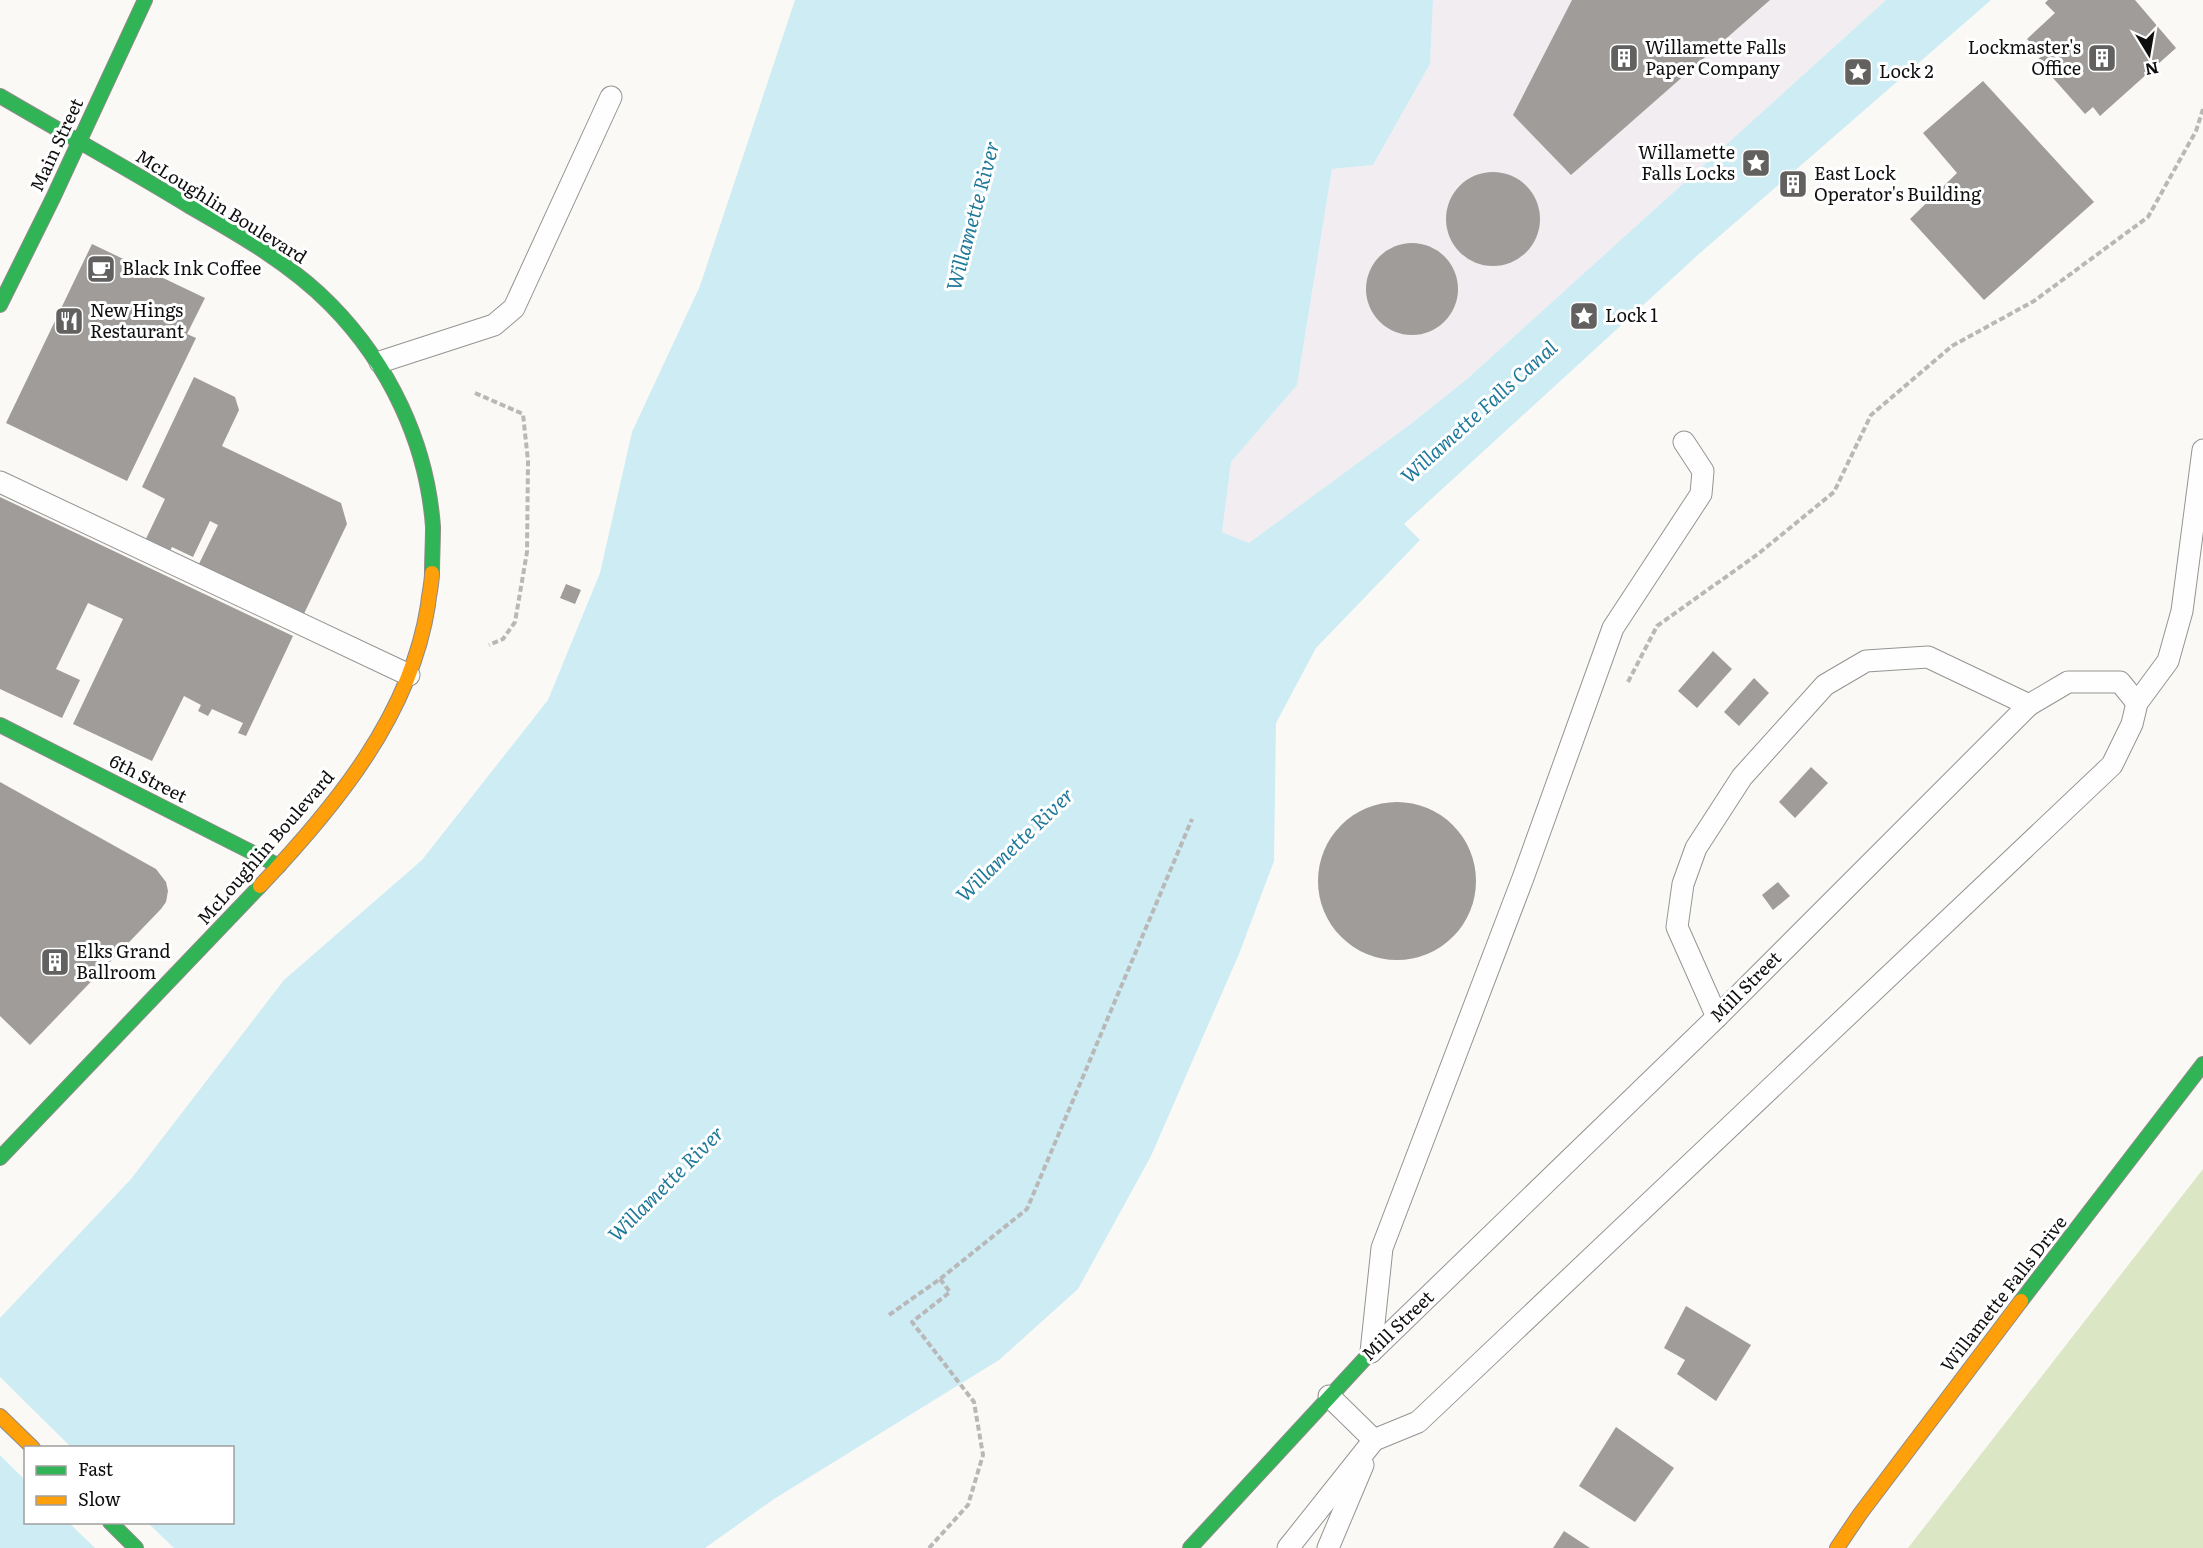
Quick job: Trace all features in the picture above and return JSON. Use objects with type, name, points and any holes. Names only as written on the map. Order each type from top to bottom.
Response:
[{"type":"main road","name":"Main Street","points":[[0,305],[53,198],[145,0]]},
{"type":"main road","name":"McLoughlin Boulevard","points":[[0,96],[126,167],[281,263],[331,305],[352,327],[380,362],[414,432],[426,474],[434,555],[421,638],[409,675],[391,713],[351,778],[321,818],[279,866],[0,1158]]},
{"type":"main road","name":"6th Street","points":[[0,725],[279,866]]},
{"type":"main road","name":"Willamette Falls Drive","points":[[1837,1548],[1940,1407],[2203,1064]]},
{"type":"main road","name":"Mill Street","points":[[1190,1548],[1371,1352]]},
{"type":"main road","points":[[0,1416],[31,1446]]},
{"type":"main road","points":[[112,1524],[136,1548]]},
{"type":"lane","points":[[380,362],[494,325],[514,308],[611,97]]},
{"type":"lane","points":[[1371,1352],[1382,1248],[1523,878],[1613,628],[1701,494],[1703,471],[1684,442]]},
{"type":"lane","points":[[1288,1548],[1374,1440],[1418,1422],[2112,765],[2132,724],[2137,703],[2168,661],[2182,611],[2203,450]]},
{"type":"lane","points":[[0,482],[409,675]]},
{"type":"lane","points":[[1717,1017],[1677,927],[1683,884],[1696,848],[1742,777],[1825,685],[1866,661],[1928,657],[2029,705]]},
{"type":"lane","name":"Mill Street","points":[[1371,1352],[1717,1017],[2029,705],[2068,682],[2120,682],[2137,703]]},
{"type":"lane","points":[[1329,1396],[1374,1440]]},
{"type":"lane","points":[[1328,1548],[1374,1440]]},
{"type":"path","points":[[1624,689],[1657,626],[1758,554],[1834,492],[1871,415],[1952,346],[2034,301],[2148,217],[2196,131],[2203,109]]},
{"type":"path","points":[[475,393],[523,414],[528,461],[527,552],[515,622],[503,639],[489,645]]},
{"type":"path","points":[[889,1315],[940,1279],[1027,1209],[1192,819]]},
{"type":"path","points":[[929,1548],[968,1505],[983,1455],[974,1402],[912,1322],[950,1292],[940,1279]]},
{"type":"shaded area","name":"Willamette Falls Paper Company","points":[[1433,0],[1886,0],[1467,379],[1412,423],[1249,543],[1222,532],[1231,462],[1297,385],[1332,169],[1373,165],[1430,64]]},
{"type":"green space","points":[[2203,1169],[2203,1548],[1908,1548]]},
{"type":"water","points":[[795,0],[1433,0],[1430,64],[1373,165],[1332,169],[1297,385],[1231,462],[1222,532],[1249,543],[1412,423],[1467,379],[1886,0],[1991,0],[1700,253],[1404,524],[1420,540],[1316,648],[1276,723],[1274,861],[1239,954],[1151,1156],[1078,1289],[999,1360],[774,1499],[705,1548],[0,1548],[0,1318],[131,1179],[284,980],[422,860],[548,700],[600,573],[632,432],[700,286]]},
{"type":"pier","points":[[0,1377],[70,1446],[24,1446],[24,1479],[0,1455]]},
{"type":"pier","points":[[70,1524],[149,1524],[174,1548],[95,1548]]},
{"type":"building","name":"Willamette Falls Paper Company","points":[[1572,0],[1770,0],[1571,175],[1513,115]]},
{"type":"building","name":"Lockmaster's Office","points":[[2048,0],[2135,0],[2176,48],[2100,116],[2093,107],[2085,114],[2037,60],[2042,56],[2027,39],[2055,13],[2045,3]]},
{"type":"building","points":[[1983,81],[2094,202],[1984,300],[1910,219],[1957,173],[1923,133]]},
{"type":"building","points":[[1493,172],[1511,176],[1526,186],[1536,201],[1540,219],[1536,237],[1526,252],[1511,262],[1493,266],[1475,262],[1460,252],[1450,237],[1446,219],[1450,201],[1460,186],[1475,176]]},
{"type":"building","name":"East Lock Operator's Building","points":[[1795,172],[1805,183],[1791,195],[1781,184]]},
{"type":"building","points":[[1412,243],[1429,247],[1444,257],[1454,272],[1458,289],[1454,306],[1444,321],[1429,331],[1412,335],[1395,331],[1380,321],[1370,306],[1366,289],[1370,272],[1380,257],[1395,247]]},
{"type":"building","points":[[92,244],[205,298],[187,334],[196,338],[127,481],[6,423]]},
{"type":"building","points":[[194,377],[235,397],[239,410],[222,446],[341,503],[347,524],[301,620],[196,570],[218,525],[210,521],[193,557],[172,547],[167,557],[143,545],[165,499],[142,487]]},
{"type":"building","points":[[0,497],[293,636],[246,736],[238,733],[243,723],[212,709],[208,716],[198,711],[201,705],[184,696],[152,761],[73,724],[123,619],[88,603],[56,669],[80,680],[62,718],[0,689]]},
{"type":"building","points":[[566,584],[581,590],[575,604],[560,598]]},
{"type":"building","points":[[1713,651],[1732,669],[1697,708],[1678,691]]},
{"type":"building","points":[[1754,678],[1769,693],[1739,726],[1724,712]]},
{"type":"building","points":[[1811,767],[1828,783],[1795,818],[1779,802]]},
{"type":"building","name":"Elks Grand Ballroom","points":[[0,782],[156,869],[166,882],[168,891],[166,902],[161,909],[30,1045],[0,1016]]},
{"type":"building","points":[[1397,802],[1412,803],[1427,808],[1441,815],[1453,825],[1463,837],[1470,851],[1475,866],[1475,896],[1470,911],[1463,925],[1453,937],[1441,947],[1427,954],[1412,959],[1397,960],[1382,959],[1367,954],[1353,947],[1341,937],[1331,925],[1324,911],[1319,896],[1318,881],[1319,866],[1324,851],[1331,837],[1341,825],[1353,815],[1367,808],[1382,803]]},
{"type":"building","points":[[1778,882],[1790,896],[1773,910],[1762,895]]},
{"type":"building","points":[[1686,1306],[1751,1345],[1716,1401],[1677,1374],[1685,1360],[1664,1348]]},
{"type":"building","points":[[1616,1427],[1674,1468],[1635,1522],[1579,1486]]},
{"type":"building","points":[[1564,1531],[1590,1548],[1553,1548]]},
{"type":"traffic: fast","points":[[0,305],[53,198],[145,0]]},
{"type":"traffic: fast","points":[[0,96],[245,239],[299,276],[352,328],[387,379],[413,435],[423,465],[433,527],[432,573]]},
{"type":"traffic: fast","points":[[0,725],[279,866]]},
{"type":"traffic: fast","points":[[0,1158],[260,886]]},
{"type":"traffic: fast","points":[[2021,1301],[2203,1064]]},
{"type":"traffic: fast","points":[[1190,1548],[1371,1352]]},
{"type":"traffic: fast","points":[[112,1524],[136,1548]]},
{"type":"traffic: slow","points":[[260,886],[316,824],[342,791],[366,757],[387,721],[405,684],[419,645],[432,573]]},
{"type":"traffic: slow","points":[[1837,1548],[1860,1514],[2021,1301]]},
{"type":"traffic: slow","points":[[0,1416],[31,1446]]},
{"type":"place","name":"Willamette Falls Paper Company","points":[[1624,58]]},
{"type":"place","name":"Lockmaster's Office","points":[[2102,58]]},
{"type":"place","name":"Lock 2","points":[[1858,72]]},
{"type":"place","name":"Willamette Falls Locks","points":[[1756,163]]},
{"type":"place","name":"East Lock Operator's Building","points":[[1793,184]]},
{"type":"place","name":"Black Ink Coffee","points":[[101,269]]},
{"type":"place","name":"Lock 1","points":[[1584,316]]},
{"type":"place","name":"New Hings Restaurant","points":[[69,321]]},
{"type":"place","name":"Elks Grand Ballroom","points":[[55,962]]},
{"type":"water label","name":"Willamette River","points":[[973,216]]},
{"type":"water label","name":"Willamette Falls Canal","points":[[1479,412]]},
{"type":"water label","name":"Willamette River","points":[[1015,845]]},
{"type":"water label","name":"Willamette River","points":[[666,1184]]}]
